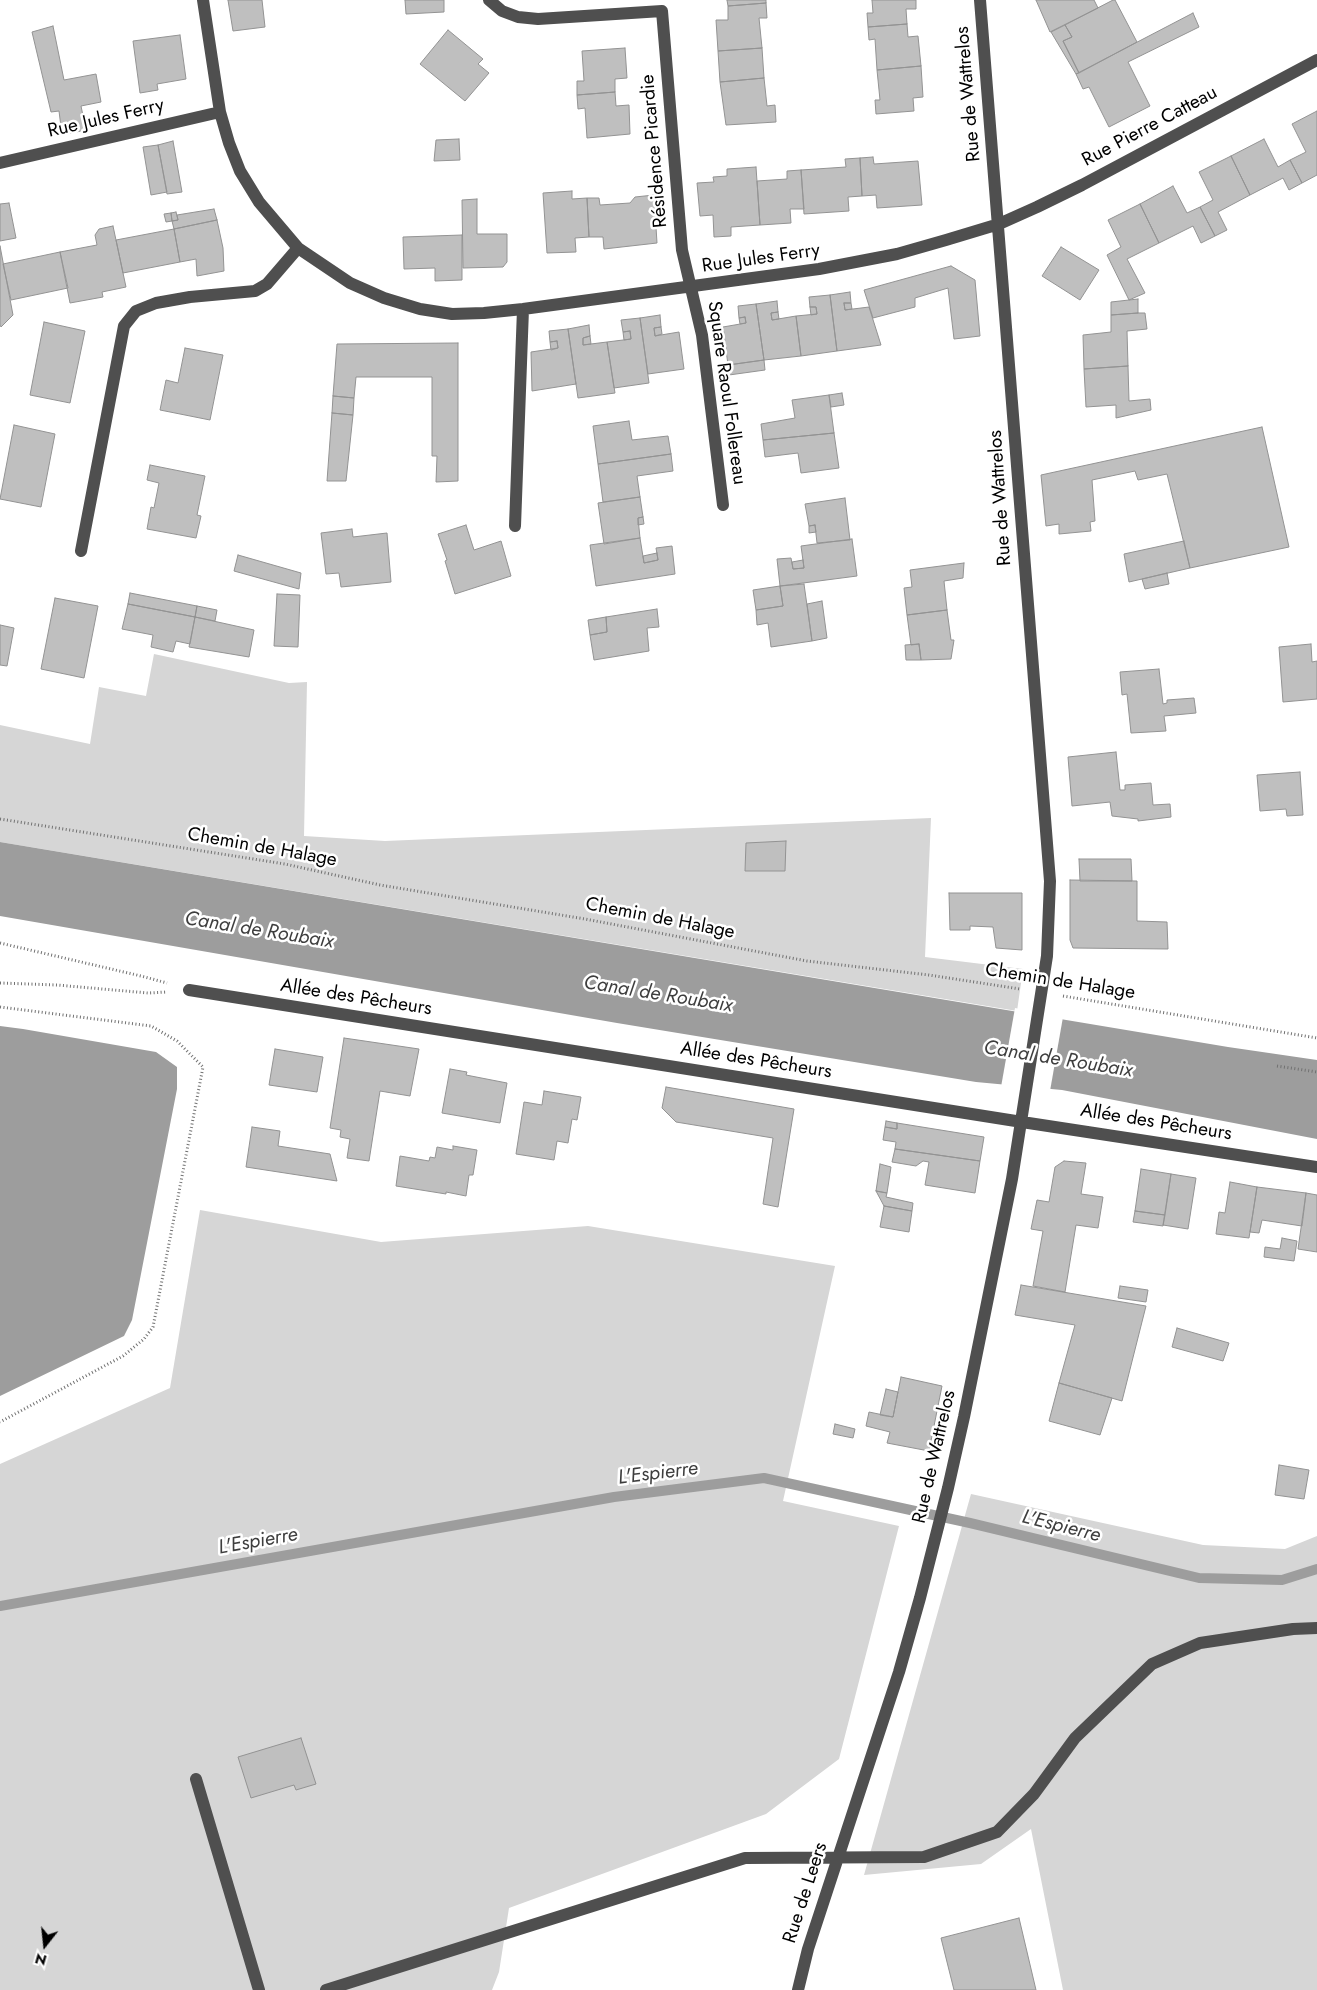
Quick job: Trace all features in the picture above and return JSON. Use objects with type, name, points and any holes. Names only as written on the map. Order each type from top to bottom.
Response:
[{"type":"street","name":"Rue Jules Ferry","points":[[203,0],[220,112],[229,144],[240,171],[259,202],[298,248],[350,283],[384,298],[420,309],[452,314],[484,314],[856,263],[897,254],[999,224]]},
{"type":"street","name":"Résidence Picardie","points":[[488,0],[502,11],[518,17],[538,19],[661,5],[682,250],[691,287]]},
{"type":"street","name":"Rue de Wattrelos","points":[[853,1809],[899,1672],[934,1546],[964,1417],[1003,1227],[1022,1122],[1042,992],[1050,924],[1050,881],[980,0]]},
{"type":"street","name":"Rue Pierre Catteau","points":[[999,224],[1082,185],[1317,60]]},
{"type":"street","name":"Rue Jules Ferry","points":[[0,162],[220,112]]},
{"type":"street","points":[[81,551],[124,326],[136,311],[156,303],[190,297],[255,290],[267,284],[298,248]]},
{"type":"street","name":"Square Raoul Follereau","points":[[691,287],[702,335],[724,505]]},
{"type":"street","points":[[515,526],[523,309]]},
{"type":"street","name":"Allée des Pêcheurs","points":[[189,990],[1317,1167]]},
{"type":"street","points":[[326,1990],[745,1858],[924,1857],[997,1832],[1034,1794],[1075,1738],[1152,1664],[1200,1643],[1293,1629],[1317,1628]]},
{"type":"street","points":[[196,1779],[259,1990]]},
{"type":"street","name":"Rue de Leers","points":[[798,1990],[808,1949],[853,1809]]},
{"type":"path","name":"Chemin de Halage","points":[[0,819],[285,864],[380,885],[585,919],[807,961],[929,975],[1042,992],[1317,1038]]},
{"type":"path","points":[[0,943],[141,976],[189,990]]},
{"type":"path","points":[[0,983],[57,985],[148,993],[189,990]]},
{"type":"path","points":[[0,1007],[151,1026],[177,1040],[202,1066],[153,1327],[144,1339],[123,1356],[0,1422]]},
{"type":"path","points":[[1277,1066],[1317,1072]]},
{"type":"shaded area","points":[[154,654],[289,683],[307,682],[304,836],[385,841],[931,818],[925,957],[1023,969],[1017,1011],[0,842],[0,725],[90,744],[99,687],[146,696]]},
{"type":"shaded area","points":[[200,1210],[381,1242],[588,1226],[835,1266],[783,1501],[899,1526],[839,1759],[766,1814],[509,1908],[499,1972],[492,1990],[0,1990],[0,1464],[170,1388]]},
{"type":"shaded area","points":[[971,1494],[1203,1545],[1285,1549],[1317,1536],[1317,1990],[1063,1990],[1031,1829],[981,1864],[864,1875]]},
{"type":"water","name":"Canal de Roubaix","points":[[0,842],[1228,1047],[1317,1060],[1317,1139],[1062,1090],[976,1082],[617,1023],[0,916]]},
{"type":"water","points":[[0,1026],[156,1052],[177,1067],[177,1089],[132,1320],[124,1336],[0,1396]]},
{"type":"pier","points":[[1015,1008],[1063,1017],[1050,1091],[1001,1087]]},
{"type":"building","points":[[228,0],[262,0],[265,27],[233,31]]},
{"type":"building","points":[[405,0],[444,0],[444,12],[406,14]]},
{"type":"building","points":[[727,0],[766,0],[766,3],[728,6]]},
{"type":"building","points":[[872,0],[916,0],[916,9],[906,9],[907,24],[868,27],[867,13],[873,13]]},
{"type":"building","points":[[1036,0],[1094,0],[1098,8],[1050,32]]},
{"type":"building","points":[[1115,0],[1137,42],[1079,73],[1063,41],[1072,37],[1065,25]]},
{"type":"building","points":[[766,3],[767,18],[759,18],[762,48],[718,51],[716,20],[728,20],[728,6]]},
{"type":"building","points":[[1193,13],[1199,27],[1128,62],[1150,106],[1109,127],[1089,87],[1083,89],[1076,74]]},
{"type":"building","points":[[907,24],[908,37],[918,36],[921,66],[877,70],[875,39],[869,40],[868,27]]},
{"type":"building","points":[[1065,25],[1072,37],[1063,41],[1079,73],[1076,74],[1051,32]]},
{"type":"building","points":[[53,26],[64,80],[96,74],[101,102],[81,106],[86,130],[62,135],[59,111],[51,112],[32,32]]},
{"type":"building","points":[[448,30],[483,59],[478,64],[489,73],[465,101],[420,64]]},
{"type":"building","points":[[180,35],[186,79],[157,84],[158,90],[140,93],[133,41]]},
{"type":"building","points":[[625,48],[627,78],[615,79],[615,92],[577,95],[577,81],[584,81],[582,51]]},
{"type":"building","points":[[762,48],[764,78],[720,82],[718,51]]},
{"type":"building","points":[[921,66],[923,97],[913,98],[914,111],[876,114],[875,100],[880,100],[877,70]]},
{"type":"building","points":[[764,78],[767,106],[775,105],[776,122],[726,125],[720,82]]},
{"type":"building","points":[[615,92],[616,106],[629,105],[630,134],[587,138],[585,108],[578,109],[577,95]]},
{"type":"building","points":[[1317,111],[1317,175],[1302,183],[1290,160],[1306,152],[1292,124]]},
{"type":"building","points":[[459,139],[460,160],[434,161],[436,140]]},
{"type":"building","points":[[1264,139],[1278,167],[1290,160],[1302,183],[1289,190],[1283,178],[1250,195],[1231,156]]},
{"type":"building","points":[[173,141],[182,192],[167,194],[158,145]]},
{"type":"building","points":[[158,145],[167,192],[151,195],[143,147]]},
{"type":"building","points":[[1231,156],[1250,195],[1218,212],[1227,230],[1215,236],[1200,207],[1213,200],[1199,172]]},
{"type":"building","points":[[873,157],[874,164],[918,161],[922,205],[877,208],[876,195],[862,196],[860,158]]},
{"type":"building","points":[[860,158],[862,196],[848,197],[849,211],[804,214],[801,170],[846,167],[845,159]]},
{"type":"building","points":[[756,167],[760,225],[731,227],[731,236],[714,237],[713,215],[700,216],[697,183],[714,182],[713,177],[727,176],[727,169]]},
{"type":"building","points":[[801,170],[804,209],[790,209],[791,223],[760,225],[757,181],[787,179],[787,171]]},
{"type":"building","points":[[1173,186],[1187,213],[1200,207],[1215,236],[1201,243],[1193,226],[1159,243],[1140,204]]},
{"type":"building","points":[[572,191],[572,199],[587,198],[589,237],[575,238],[576,252],[547,253],[543,193]]},
{"type":"building","points":[[654,195],[657,243],[604,249],[603,237],[589,237],[587,198],[599,198],[600,205],[630,203],[635,197]]},
{"type":"building","points":[[477,199],[477,234],[507,234],[507,262],[503,267],[463,268],[462,200]]},
{"type":"building","points":[[9,203],[16,238],[0,241],[0,204]]},
{"type":"building","points":[[1140,204],[1159,243],[1127,259],[1145,293],[1129,300],[1107,255],[1121,247],[1108,220]]},
{"type":"building","points":[[214,209],[217,220],[174,229],[172,221],[178,220],[177,215]]},
{"type":"building","points":[[176,212],[178,220],[172,221],[171,213]]},
{"type":"building","points":[[171,213],[172,221],[166,222],[164,214]]},
{"type":"building","points":[[217,220],[223,248],[224,271],[197,276],[196,259],[180,262],[174,229]]},
{"type":"building","points":[[113,226],[126,287],[102,292],[103,297],[70,303],[60,252],[97,245],[95,235],[99,229]]},
{"type":"building","points":[[174,229],[180,262],[123,273],[116,240]]},
{"type":"building","points":[[462,235],[462,280],[435,281],[435,268],[404,269],[403,237]]},
{"type":"building","points":[[0,246],[13,315],[1,327],[0,325]]},
{"type":"building","points":[[1061,247],[1099,270],[1080,300],[1042,276]]},
{"type":"building","points":[[60,252],[68,288],[11,300],[3,264]]},
{"type":"building","points":[[951,266],[975,280],[980,336],[954,339],[948,288],[915,298],[915,307],[873,318],[864,290]]},
{"type":"building","points":[[850,292],[851,303],[844,303],[845,310],[869,307],[881,345],[837,351],[830,295]]},
{"type":"building","points":[[830,295],[837,351],[801,356],[796,316],[817,314],[816,307],[810,307],[809,297]]},
{"type":"building","points":[[1138,299],[1138,313],[1111,315],[1111,302]]},
{"type":"building","points":[[777,301],[778,312],[771,313],[772,320],[796,316],[801,356],[764,360],[756,304]]},
{"type":"building","points":[[844,303],[851,303],[852,309],[845,310]]},
{"type":"building","points":[[756,304],[764,360],[728,365],[723,327],[746,323],[745,317],[739,318],[738,306]]},
{"type":"building","points":[[810,307],[816,307],[817,314],[811,315]]},
{"type":"building","points":[[778,312],[779,319],[772,320],[771,313]]},
{"type":"building","points":[[1145,313],[1147,329],[1127,331],[1128,366],[1084,369],[1083,335],[1111,332],[1111,315]]},
{"type":"building","points":[[660,315],[661,327],[654,328],[655,336],[679,332],[684,369],[648,374],[640,318]]},
{"type":"building","points":[[745,317],[746,323],[740,324],[739,318]]},
{"type":"building","points":[[640,318],[649,383],[614,388],[607,342],[631,339],[630,331],[623,332],[621,320]]},
{"type":"building","points":[[44,322],[85,331],[70,403],[30,395]]},
{"type":"building","points":[[589,325],[590,336],[583,338],[583,345],[607,342],[615,393],[578,398],[568,329]]},
{"type":"building","points":[[661,327],[662,334],[655,336],[654,328]]},
{"type":"building","points":[[568,329],[576,384],[532,391],[531,352],[558,348],[557,341],[550,342],[549,331]]},
{"type":"building","points":[[630,331],[631,339],[624,340],[623,332]]},
{"type":"building","points":[[590,336],[591,344],[583,345],[583,338]]},
{"type":"building","points":[[557,341],[558,348],[551,350],[550,342]]},
{"type":"building","points":[[458,343],[458,481],[436,482],[437,456],[432,456],[432,377],[356,377],[354,398],[333,396],[337,344]]},
{"type":"building","points":[[185,348],[223,355],[210,420],[160,410],[166,380],[178,383]]},
{"type":"building","points":[[764,360],[765,370],[729,375],[728,365]]},
{"type":"building","points":[[1128,366],[1129,401],[1150,399],[1151,410],[1116,418],[1116,405],[1086,407],[1084,369]]},
{"type":"building","points":[[842,393],[844,405],[831,407],[829,395]]},
{"type":"building","points":[[829,395],[834,433],[763,440],[761,424],[795,418],[792,400]]},
{"type":"building","points":[[333,396],[354,398],[353,415],[332,413]]},
{"type":"building","points":[[332,413],[353,415],[346,481],[327,481]]},
{"type":"building","points":[[629,421],[632,440],[668,436],[671,454],[598,464],[593,426]]},
{"type":"building","points":[[14,425],[55,434],[41,507],[0,499]]},
{"type":"building","points":[[1262,427],[1289,547],[1190,568],[1167,474],[1138,480],[1135,471],[1092,480],[1095,521],[1090,522],[1091,531],[1059,534],[1059,524],[1046,526],[1041,475]]},
{"type":"building","points":[[834,433],[839,468],[801,473],[798,453],[765,457],[763,440]]},
{"type":"building","points":[[671,454],[673,471],[637,476],[640,497],[603,502],[598,464]]},
{"type":"building","points":[[150,465],[205,476],[197,515],[201,516],[196,538],[147,529],[151,507],[154,508],[159,483],[147,480]]},
{"type":"building","points":[[640,497],[643,517],[638,518],[640,538],[604,544],[598,503]]},
{"type":"building","points":[[845,498],[850,540],[817,543],[815,525],[809,526],[805,504]]},
{"type":"building","points":[[643,517],[644,524],[638,525],[638,518]]},
{"type":"building","points":[[466,525],[474,550],[501,541],[511,576],[455,594],[445,561],[447,560],[438,534]]},
{"type":"building","points":[[815,525],[816,532],[809,533],[809,526]]},
{"type":"building","points":[[352,529],[353,537],[387,533],[391,582],[341,587],[339,573],[326,574],[321,533]]},
{"type":"building","points":[[640,538],[644,563],[658,560],[656,548],[672,546],[675,574],[596,586],[590,545]]},
{"type":"building","points":[[852,539],[857,576],[780,586],[777,559],[791,558],[793,569],[804,568],[801,546]]},
{"type":"building","points":[[1184,541],[1190,568],[1129,582],[1124,554]]},
{"type":"building","points":[[657,553],[658,560],[644,563],[643,556]]},
{"type":"building","points":[[238,555],[301,573],[299,589],[234,571]]},
{"type":"building","points":[[803,560],[804,568],[793,569],[792,562]]},
{"type":"building","points":[[964,563],[963,578],[944,581],[947,610],[907,615],[904,588],[912,587],[910,570]]},
{"type":"building","points":[[1167,573],[1169,584],[1145,589],[1142,579]]},
{"type":"building","points":[[804,584],[812,641],[771,647],[768,623],[757,625],[756,610],[783,606],[780,586]]},
{"type":"building","points":[[780,586],[783,606],[756,610],[753,590]]},
{"type":"building","points":[[130,593],[197,606],[195,617],[128,604]]},
{"type":"building","points":[[277,594],[300,595],[298,647],[274,646]]},
{"type":"building","points":[[55,598],[98,606],[84,678],[41,669]]},
{"type":"building","points":[[822,601],[827,638],[812,641],[807,604]]},
{"type":"building","points":[[128,604],[195,617],[190,644],[176,641],[173,652],[151,647],[153,635],[122,629]]},
{"type":"building","points":[[197,606],[217,610],[215,621],[195,617]]},
{"type":"building","points":[[657,609],[659,627],[647,628],[649,651],[594,660],[590,635],[607,632],[606,617]]},
{"type":"building","points":[[947,610],[951,640],[954,640],[951,659],[921,660],[919,644],[911,645],[907,615]]},
{"type":"building","points":[[195,617],[254,630],[249,657],[189,647]]},
{"type":"building","points":[[606,617],[607,632],[590,635],[588,620]]},
{"type":"building","points":[[0,625],[14,628],[7,666],[0,665]]},
{"type":"building","points":[[919,644],[921,660],[906,660],[905,645]]},
{"type":"building","points":[[1311,644],[1312,662],[1317,661],[1317,699],[1283,702],[1279,647]]},
{"type":"building","points":[[1159,669],[1163,704],[1167,703],[1167,700],[1194,698],[1196,713],[1164,716],[1166,731],[1131,733],[1127,694],[1122,695],[1120,672]]},
{"type":"building","points":[[1116,752],[1120,790],[1125,790],[1125,785],[1151,783],[1153,805],[1170,804],[1171,817],[1138,821],[1138,819],[1112,816],[1110,802],[1072,806],[1068,757]]},
{"type":"building","points":[[1300,772],[1303,815],[1287,816],[1286,809],[1260,811],[1257,775]]},
{"type":"building","points":[[786,841],[785,871],[745,871],[746,843]]},
{"type":"building","points":[[1079,859],[1131,859],[1132,881],[1080,881]]},
{"type":"building","points":[[1070,880],[1137,881],[1137,921],[1167,922],[1168,949],[1073,948],[1070,940]]},
{"type":"building","points":[[949,893],[1022,893],[1022,950],[996,948],[993,927],[970,926],[970,930],[950,930]]},
{"type":"building","points":[[344,1038],[419,1049],[410,1096],[380,1091],[369,1161],[347,1158],[350,1139],[340,1137],[341,1130],[330,1128]]},
{"type":"building","points":[[275,1049],[323,1057],[317,1092],[269,1085]]},
{"type":"building","points":[[450,1069],[467,1072],[466,1075],[507,1083],[500,1123],[442,1113]]},
{"type":"building","points":[[666,1087],[794,1109],[778,1207],[763,1204],[773,1138],[676,1122],[662,1108]]},
{"type":"building","points":[[544,1091],[581,1097],[577,1120],[572,1119],[568,1143],[557,1141],[554,1160],[516,1154],[524,1102],[542,1105]]},
{"type":"building","points":[[886,1121],[897,1123],[897,1129],[885,1127]]},
{"type":"building","points":[[897,1123],[984,1137],[980,1161],[895,1149],[896,1142],[883,1140],[885,1127],[897,1129]]},
{"type":"building","points":[[252,1127],[280,1131],[278,1146],[330,1154],[337,1181],[246,1167]]},
{"type":"building","points":[[453,1146],[477,1150],[473,1175],[469,1175],[466,1196],[396,1186],[400,1156],[429,1161],[430,1157],[435,1158],[437,1147],[453,1150]]},
{"type":"building","points":[[895,1149],[980,1161],[975,1193],[925,1185],[929,1162],[923,1161],[916,1166],[892,1162]]},
{"type":"building","points":[[1064,1161],[1086,1163],[1081,1194],[1103,1197],[1098,1228],[1076,1225],[1065,1292],[1033,1286],[1043,1231],[1031,1229],[1037,1200],[1049,1202],[1055,1167]]},
{"type":"building","points":[[880,1164],[891,1167],[887,1193],[876,1191]]},
{"type":"building","points":[[1141,1169],[1171,1174],[1165,1215],[1135,1211]]},
{"type":"building","points":[[1171,1174],[1196,1178],[1188,1229],[1163,1225]]},
{"type":"building","points":[[1230,1182],[1257,1187],[1249,1238],[1216,1234],[1219,1212],[1225,1213]]},
{"type":"building","points":[[1257,1187],[1306,1193],[1302,1226],[1262,1220],[1259,1233],[1250,1232]]},
{"type":"building","points":[[876,1191],[887,1193],[886,1197],[913,1203],[912,1211],[884,1206]]},
{"type":"building","points":[[1306,1193],[1317,1195],[1317,1252],[1298,1249]]},
{"type":"building","points":[[884,1206],[912,1211],[909,1232],[880,1227]]},
{"type":"building","points":[[1135,1211],[1165,1215],[1163,1226],[1133,1222]]},
{"type":"building","points":[[1282,1238],[1297,1241],[1294,1261],[1264,1257],[1265,1247],[1280,1249]]},
{"type":"building","points":[[1021,1285],[1146,1306],[1122,1401],[1059,1383],[1075,1325],[1015,1315]]},
{"type":"building","points":[[1120,1286],[1148,1290],[1146,1302],[1118,1298]]},
{"type":"building","points":[[1177,1328],[1229,1343],[1223,1361],[1172,1347]]},
{"type":"building","points":[[901,1377],[942,1386],[929,1451],[887,1443],[890,1432],[866,1426],[869,1412],[893,1417]]},
{"type":"building","points":[[1059,1383],[1112,1398],[1100,1435],[1049,1421]]},
{"type":"building","points":[[886,1389],[898,1392],[893,1417],[880,1415]]},
{"type":"building","points":[[835,1424],[855,1429],[853,1438],[833,1434]]},
{"type":"building","points":[[1279,1465],[1309,1470],[1304,1499],[1275,1495]]},
{"type":"building","points":[[301,1738],[316,1784],[296,1790],[294,1785],[251,1798],[238,1757]]},
{"type":"building","points":[[1019,1918],[1036,1990],[954,1990],[941,1938]]},
{"type":"waterway","name":"L'Espierre","points":[[0,1606],[614,1497],[764,1478],[970,1523],[1199,1578],[1282,1580],[1317,1569]]}]
